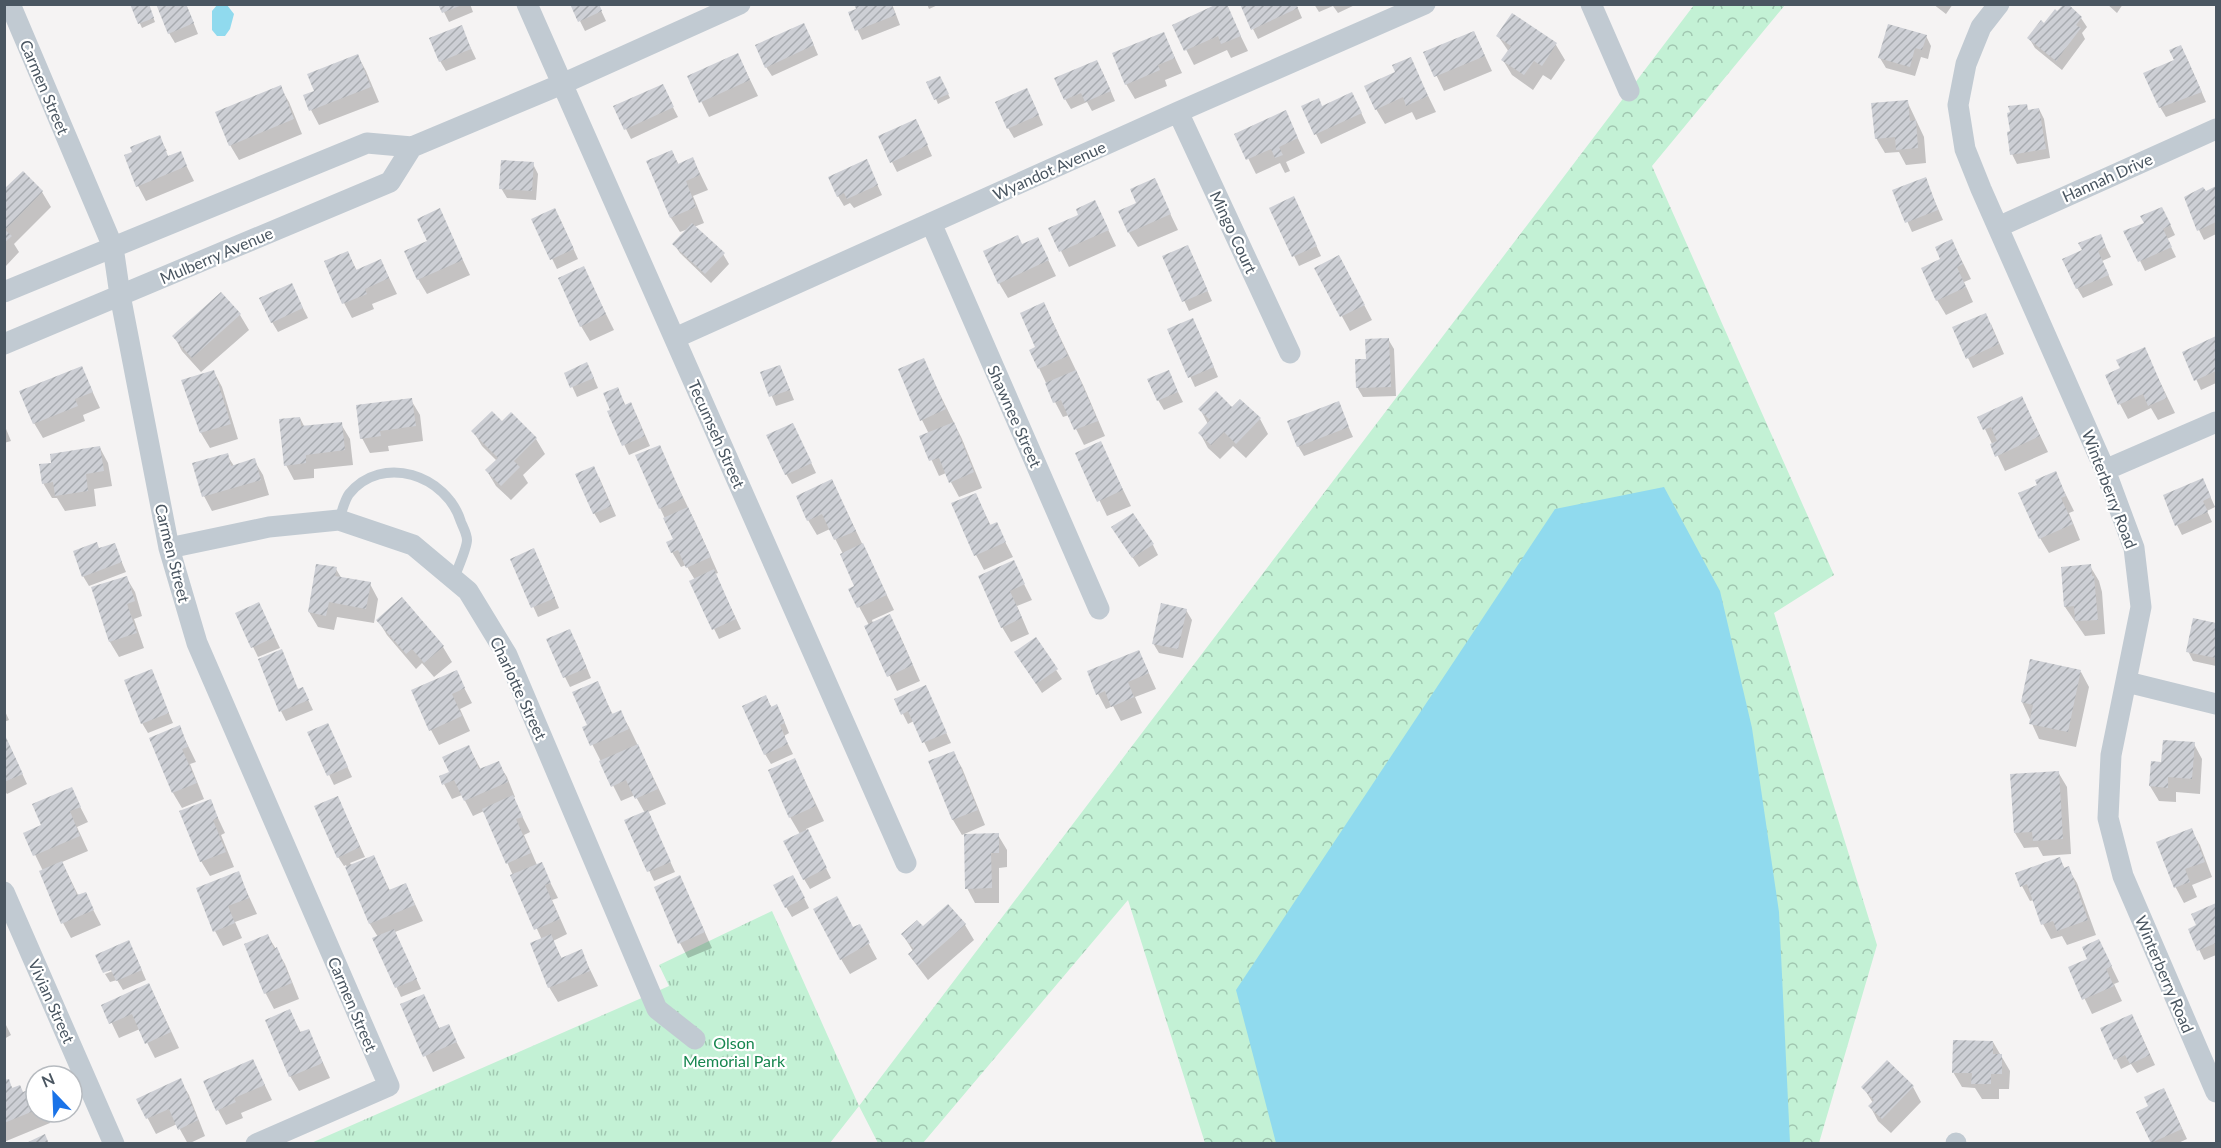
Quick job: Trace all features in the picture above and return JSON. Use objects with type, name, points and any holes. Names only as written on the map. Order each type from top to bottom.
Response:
[{"type":"street","name":"Carmen Street","points":[[10,4],[113,247],[120,295],[169,548],[197,643],[389,1086],[256,1143]]},
{"type":"street","name":"Tecumseh Street","points":[[527,4],[906,863]]},
{"type":"street","points":[[4,292],[367,143],[412,147],[562,84],[740,4]]},
{"type":"street","name":"Wyandot Avenue","points":[[675,338],[1178,112],[1425,4]]},
{"type":"street","points":[[1592,4],[1629,91]]},
{"type":"street","name":"Winterberry Road","points":[[1999,4],[1982,27],[1966,64],[1958,105],[1965,149],[2105,470],[2134,548],[2140,607],[2111,755],[2108,818],[2123,876],[2214,1082]]},
{"type":"street","name":"Mingo Court","points":[[1178,112],[1290,353]]},
{"type":"street","name":"Hannah Drive","points":[[1998,227],[2217,129]]},
{"type":"street","name":"Mulberry Avenue","points":[[4,344],[390,182],[412,147]]},
{"type":"street","name":"Shawnee Street","points":[[931,223],[1099,609]]},
{"type":"street","points":[[2105,470],[2217,422]]},
{"type":"street","name":"Charlotte Street","points":[[169,548],[269,527],[339,520],[413,545],[468,591],[507,655],[657,1009],[695,1039]]},
{"type":"street","points":[[2127,682],[2217,704]]},
{"type":"street","name":"Vivian Street","points":[[4,892],[114,1143]]},
{"type":"lane","points":[[339,520],[347,496],[363,481],[384,474],[407,473],[430,481],[448,496],[459,516],[467,540],[454,579]]},
{"type":"green space","points":[[1694,5],[1785,5],[1652,166],[1834,575],[1774,613],[1877,945],[1819,1143],[1205,1143],[1128,900],[923,1143],[878,1143],[859,1106]]},
{"type":"green space","name":"Olson Memorial Park","points":[[772,911],[859,1106],[830,1143],[309,1144],[669,986],[659,965]]},
{"type":"water","points":[[217,5],[227,5],[234,14],[230,29],[225,36],[217,36],[212,30],[212,11]]},
{"type":"water","points":[[1664,487],[1720,591],[1752,728],[1779,912],[1790,1143],[1276,1143],[1236,990],[1555,509]]},
{"type":"building","points":[[130,4],[149,4],[154,18],[138,24]]},
{"type":"building","points":[[156,4],[186,4],[194,23],[168,34]]},
{"type":"building","points":[[438,4],[462,4],[462,5],[442,13]]},
{"type":"building","points":[[570,4],[599,4],[602,11],[578,22]]},
{"type":"building","points":[[854,4],[891,4],[896,15],[855,31],[848,12],[856,9]]},
{"type":"building","points":[[1217,4],[1227,4],[1241,36],[1221,44],[1218,36],[1184,51],[1172,25]]},
{"type":"building","points":[[1240,4],[1296,4],[1298,8],[1251,30]]},
{"type":"building","points":[[2064,4],[2068,4],[2082,17],[2076,25],[2081,28],[2056,61],[2027,38],[2041,20],[2044,23],[2055,9],[2057,11]]},
{"type":"building","points":[[1512,13],[1557,43],[1542,66],[1534,61],[1524,75],[1501,60],[1511,46],[1496,36]]},
{"type":"building","points":[[804,23],[814,45],[765,68],[755,45]]},
{"type":"building","points":[[1888,24],[1927,35],[1922,50],[1915,48],[1910,67],[1878,58]]},
{"type":"building","points":[[462,25],[471,49],[439,62],[429,38]]},
{"type":"building","points":[[1474,31],[1485,56],[1434,77],[1423,52]]},
{"type":"building","points":[[1164,32],[1175,58],[1158,65],[1160,70],[1125,85],[1112,53]]},
{"type":"building","points":[[2181,45],[2202,92],[2159,108],[2143,73],[2174,60],[2169,50]]},
{"type":"building","points":[[738,53],[750,80],[699,103],[687,76]]},
{"type":"building","points":[[358,54],[371,87],[309,111],[303,95],[314,91],[307,74]]},
{"type":"building","points":[[1411,57],[1428,96],[1406,106],[1403,97],[1375,110],[1364,86],[1395,72],[1392,65]]},
{"type":"building","points":[[1097,60],[1111,91],[1085,102],[1081,93],[1064,100],[1054,78]]},
{"type":"building","points":[[940,76],[949,94],[934,100],[926,82]]},
{"type":"building","points":[[663,84],[674,107],[624,130],[613,106]]},
{"type":"building","points":[[281,85],[294,119],[229,146],[215,112]]},
{"type":"building","points":[[1027,88],[1039,115],[1007,129],[995,102]]},
{"type":"building","points":[[1352,92],[1362,113],[1314,135],[1301,106],[1319,98],[1322,106]]},
{"type":"building","points":[[1908,100],[1910,121],[1916,120],[1918,148],[1896,150],[1895,137],[1875,139],[1871,103]]},
{"type":"building","points":[[2027,104],[2028,110],[2039,108],[2046,149],[2010,155],[2007,132],[2010,131],[2008,106]]},
{"type":"building","points":[[1286,110],[1298,138],[1279,147],[1283,155],[1275,158],[1271,149],[1246,160],[1234,134]]},
{"type":"building","points":[[916,119],[928,145],[890,163],[878,136]]},
{"type":"building","points":[[160,135],[168,156],[181,151],[187,166],[136,187],[124,155],[132,152],[130,147]]},
{"type":"building","points":[[672,150],[678,164],[693,157],[700,175],[686,181],[696,207],[670,218],[646,161]]},
{"type":"building","points":[[867,159],[878,185],[847,199],[844,193],[837,197],[828,177]]},
{"type":"building","points":[[501,160],[534,162],[532,191],[499,189]]},
{"type":"building","points":[[23,171],[43,191],[5,230],[12,236],[4,243],[4,189]]},
{"type":"building","points":[[1926,177],[1938,210],[1905,223],[1892,190]]},
{"type":"building","points":[[1155,178],[1171,214],[1128,233],[1118,211],[1136,203],[1130,189]]},
{"type":"building","points":[[2216,186],[2216,222],[2197,231],[2184,197],[2203,187],[2206,191]]},
{"type":"building","points":[[1294,196],[1317,246],[1292,257],[1269,208]]},
{"type":"building","points":[[1095,200],[1109,230],[1059,252],[1048,228],[1078,215],[1076,209]]},
{"type":"building","points":[[2162,207],[2171,225],[2163,229],[2172,247],[2138,262],[2123,231],[2144,223],[2140,216]]},
{"type":"building","points":[[440,208],[463,260],[417,280],[404,251],[427,241],[417,219]]},
{"type":"building","points":[[555,208],[574,249],[550,260],[531,219]]},
{"type":"building","points":[[692,223],[725,253],[705,274],[672,244]]},
{"type":"building","points":[[2101,234],[2106,247],[2098,251],[2109,275],[2076,289],[2062,259],[2082,250],[2078,243]]},
{"type":"building","points":[[1018,235],[1022,244],[1038,237],[1049,260],[998,284],[983,251]]},
{"type":"building","points":[[1952,239],[1963,264],[1957,267],[1966,287],[1936,301],[1921,268],[1940,259],[1935,247]]},
{"type":"building","points":[[1188,245],[1208,291],[1182,302],[1162,256]]},
{"type":"building","points":[[348,251],[356,270],[381,259],[389,278],[365,289],[367,294],[342,304],[324,261]]},
{"type":"building","points":[[1339,255],[1365,305],[1340,317],[1314,268]]},
{"type":"building","points":[[584,266],[606,314],[580,327],[558,278]]},
{"type":"building","points":[[292,283],[303,308],[271,323],[259,298]]},
{"type":"building","points":[[221,292],[241,314],[192,358],[172,336]]},
{"type":"building","points":[[1044,302],[1068,356],[1038,369],[1029,350],[1035,347],[1020,313]]},
{"type":"building","points":[[1986,313],[1999,344],[1966,359],[1952,327]]},
{"type":"building","points":[[1193,318],[1214,367],[1188,378],[1167,329]]},
{"type":"building","points":[[2216,336],[2216,371],[2194,381],[2182,352]]},
{"type":"building","points":[[1389,338],[1391,387],[1356,388],[1355,359],[1366,359],[1365,339]]},
{"type":"building","points":[[2145,347],[2167,398],[2148,406],[2143,394],[2118,405],[2105,375],[2120,368],[2116,360]]},
{"type":"building","points":[[924,358],[946,409],[920,421],[898,369]]},
{"type":"building","points":[[587,362],[594,378],[570,388],[564,373]]},
{"type":"building","points":[[780,365],[790,390],[769,397],[760,372]]},
{"type":"building","points":[[82,366],[93,392],[75,399],[78,406],[33,424],[19,391]]},
{"type":"building","points":[[214,370],[231,424],[200,433],[181,380]]},
{"type":"building","points":[[1076,370],[1098,421],[1074,430],[1061,400],[1053,403],[1045,383]]},
{"type":"building","points":[[1169,370],[1178,392],[1157,401],[1147,379]]},
{"type":"building","points":[[618,387],[625,405],[631,402],[645,436],[622,446],[607,411],[610,410],[603,393]]},
{"type":"building","points":[[1216,391],[1232,407],[1240,399],[1261,418],[1236,444],[1224,432],[1211,445],[1198,433],[1210,420],[1198,409]]},
{"type":"building","points":[[2022,396],[2040,436],[1995,457],[1990,444],[1997,441],[1991,427],[1983,430],[1977,417]]},
{"type":"building","points":[[412,398],[416,426],[380,431],[381,436],[360,439],[356,405]]},
{"type":"building","points":[[1339,401],[1349,427],[1297,447],[1287,421]]},
{"type":"building","points":[[492,411],[502,421],[511,412],[537,438],[514,461],[520,467],[501,486],[485,470],[498,458],[471,431]]},
{"type":"building","points":[[300,417],[301,426],[342,422],[345,450],[306,455],[306,463],[284,466],[279,419]]},
{"type":"building","points":[[954,422],[974,472],[949,483],[939,458],[929,461],[919,436]]},
{"type":"building","points":[[793,423],[812,463],[785,475],[766,435]]},
{"type":"building","points":[[1101,441],[1123,490],[1097,502],[1075,453]]},
{"type":"building","points":[[660,445],[683,498],[659,509],[635,455]]},
{"type":"building","points":[[100,446],[104,471],[86,474],[88,491],[55,496],[53,482],[42,484],[39,464],[51,463],[50,454]]},
{"type":"building","points":[[228,453],[231,466],[255,458],[261,480],[202,497],[192,463]]},
{"type":"building","points":[[594,466],[611,506],[593,514],[575,474]]},
{"type":"building","points":[[2056,471],[2066,496],[2061,498],[2073,524],[2039,539],[2018,493],[2037,485],[2035,480]]},
{"type":"building","points":[[2203,478],[2211,497],[2203,501],[2208,512],[2175,526],[2163,495]]},
{"type":"building","points":[[832,479],[856,531],[834,540],[822,514],[807,521],[796,496]]},
{"type":"building","points":[[976,493],[990,525],[997,522],[1006,542],[974,556],[951,503]]},
{"type":"building","points":[[688,507],[711,557],[686,568],[678,550],[671,553],[666,542],[673,539],[663,518]]},
{"type":"building","points":[[1133,513],[1154,544],[1132,558],[1111,527]]},
{"type":"building","points":[[97,542],[99,548],[115,543],[122,562],[82,577],[73,551]]},
{"type":"building","points":[[863,543],[887,595],[857,608],[848,589],[854,586],[840,554]]},
{"type":"building","points":[[534,548],[555,598],[531,608],[510,559]]},
{"type":"building","points":[[1014,560],[1025,584],[1010,591],[1022,618],[1001,628],[978,576]]},
{"type":"building","points":[[316,564],[337,567],[335,576],[371,582],[366,609],[329,602],[326,616],[308,612]]},
{"type":"building","points":[[2091,564],[2098,620],[2075,621],[2074,606],[2064,607],[2061,567]]},
{"type":"building","points":[[714,569],[736,619],[712,630],[689,581]]},
{"type":"building","points":[[127,576],[135,601],[127,604],[137,633],[109,642],[91,587]]},
{"type":"building","points":[[402,597],[444,646],[424,663],[412,649],[406,654],[376,620]]},
{"type":"building","points":[[259,602],[275,637],[251,648],[235,613]]},
{"type":"building","points":[[1161,603],[1187,609],[1178,649],[1152,644]]},
{"type":"building","points":[[890,614],[913,665],[887,677],[864,626]]},
{"type":"building","points":[[2193,618],[2216,623],[2216,658],[2186,652]]},
{"type":"building","points":[[570,629],[587,668],[563,678],[546,639]]},
{"type":"building","points":[[1036,637],[1058,669],[1036,684],[1014,652]]},
{"type":"building","points":[[282,649],[298,689],[303,687],[309,700],[279,712],[258,659]]},
{"type":"building","points":[[1139,650],[1149,673],[1128,682],[1134,697],[1111,707],[1105,691],[1096,695],[1087,671]]},
{"type":"building","points":[[2030,659],[2081,670],[2068,732],[2029,724],[2033,705],[2021,702]]},
{"type":"building","points":[[152,669],[169,713],[141,724],[124,680]]},
{"type":"building","points":[[457,670],[465,688],[452,694],[462,716],[429,731],[411,690]]},
{"type":"building","points":[[598,681],[612,714],[621,710],[629,729],[590,746],[582,727],[587,725],[572,692]]},
{"type":"building","points":[[926,685],[947,733],[922,743],[908,711],[901,715],[894,699]]},
{"type":"building","points":[[766,695],[771,707],[777,704],[785,723],[780,725],[788,744],[764,755],[742,706]]},
{"type":"building","points":[[328,723],[348,767],[327,776],[307,732]]},
{"type":"building","points":[[180,725],[188,747],[182,749],[197,783],[172,793],[149,738]]},
{"type":"building","points":[[4,733],[23,774],[4,782]]},
{"type":"building","points":[[2163,740],[2195,742],[2192,779],[2168,777],[2168,788],[2149,786],[2151,761],[2161,762]]},
{"type":"building","points":[[638,744],[658,789],[635,799],[626,780],[611,787],[599,761]]},
{"type":"building","points":[[469,745],[479,769],[499,761],[508,782],[464,801],[454,780],[442,785],[439,776],[449,772],[442,757]]},
{"type":"building","points":[[954,751],[978,810],[952,820],[928,761]]},
{"type":"building","points":[[795,758],[816,806],[789,818],[768,770]]},
{"type":"building","points":[[2059,771],[2063,839],[2033,841],[2032,832],[2014,833],[2010,774]]},
{"type":"building","points":[[72,787],[81,807],[70,811],[80,836],[33,856],[23,833],[41,825],[32,804]]},
{"type":"building","points":[[513,795],[523,817],[516,819],[531,853],[506,864],[482,809]]},
{"type":"building","points":[[338,796],[360,847],[337,858],[314,806]]},
{"type":"building","points":[[211,799],[218,818],[213,820],[226,852],[200,862],[179,811]]},
{"type":"building","points":[[648,810],[671,862],[647,872],[624,820]]},
{"type":"building","points":[[2192,828],[2205,862],[2185,869],[2190,882],[2174,888],[2156,842]]},
{"type":"building","points":[[808,829],[827,868],[803,880],[783,841]]},
{"type":"building","points":[[999,833],[999,853],[991,853],[992,888],[965,889],[964,834]]},
{"type":"building","points":[[374,855],[389,890],[406,883],[415,905],[369,924],[345,867]]},
{"type":"building","points":[[2060,857],[2064,868],[2069,866],[2088,920],[2057,931],[2053,921],[2041,925],[2027,884],[2020,887],[2015,873]]},
{"type":"building","points":[[62,861],[77,895],[86,892],[94,910],[61,924],[39,871]]},
{"type":"building","points":[[542,862],[551,883],[545,885],[560,919],[534,930],[510,875]]},
{"type":"building","points":[[239,871],[249,898],[228,906],[235,923],[213,932],[196,888]]},
{"type":"building","points":[[680,875],[705,932],[678,944],[654,887]]},
{"type":"building","points":[[793,875],[805,898],[785,908],[773,885]]},
{"type":"building","points":[[837,896],[853,927],[860,924],[870,943],[840,960],[813,909]]},
{"type":"building","points":[[2216,903],[2216,943],[2197,951],[2188,929],[2196,925],[2191,914]]},
{"type":"building","points":[[948,904],[966,924],[918,966],[908,954],[914,949],[901,934],[917,920],[923,926]]},
{"type":"building","points":[[394,929],[417,979],[395,988],[372,938]]},
{"type":"building","points":[[268,934],[274,949],[277,947],[292,983],[264,994],[244,944]]},
{"type":"building","points":[[551,934],[561,958],[582,949],[590,971],[548,988],[530,943]]},
{"type":"building","points":[[2099,939],[2112,966],[2106,969],[2114,986],[2082,1000],[2068,967],[2087,959],[2082,947]]},
{"type":"building","points":[[129,940],[142,970],[116,981],[111,970],[103,973],[95,955]]},
{"type":"building","points":[[149,983],[171,1032],[145,1044],[132,1014],[109,1024],[101,1005]]},
{"type":"building","points":[[424,994],[439,1028],[449,1024],[457,1042],[423,1057],[400,1004]]},
{"type":"building","points":[[290,1009],[300,1032],[309,1029],[323,1063],[289,1077],[265,1020]]},
{"type":"building","points":[[2132,1014],[2150,1055],[2130,1064],[2125,1055],[2114,1060],[2100,1028]]},
{"type":"building","points":[[1953,1040],[1993,1041],[1993,1054],[2002,1054],[2002,1074],[1991,1074],[1991,1084],[1971,1084],[1972,1073],[1952,1073]]},
{"type":"building","points":[[253,1059],[265,1085],[234,1098],[236,1102],[216,1111],[203,1081]]},
{"type":"building","points":[[1887,1060],[1914,1086],[1882,1119],[1868,1106],[1874,1100],[1861,1087]]},
{"type":"building","points":[[181,1078],[198,1120],[178,1130],[169,1109],[146,1119],[136,1099]]},
{"type":"building","points":[[9,1079],[12,1088],[20,1085],[24,1092],[24,1115],[4,1123],[4,1080]]},
{"type":"building","points":[[2164,1088],[2182,1129],[2151,1143],[2136,1112],[2148,1106],[2144,1097]]},
{"type":"building","points":[[45,1134],[49,1144],[24,1144]]}]
